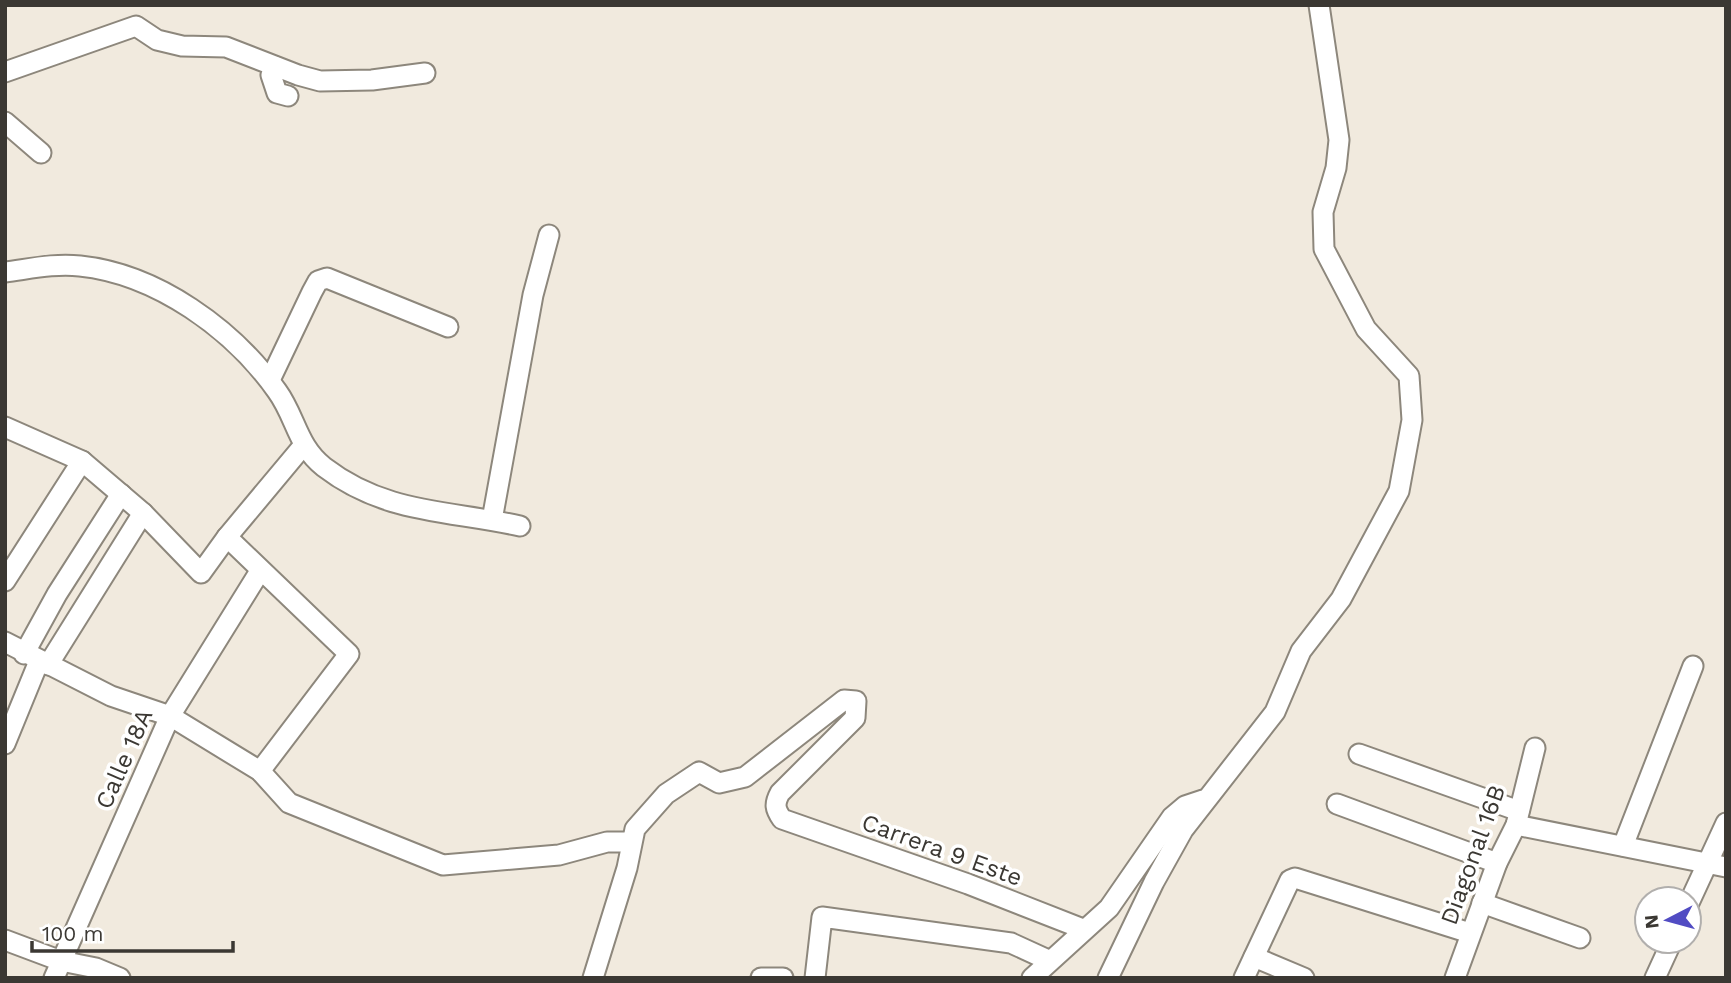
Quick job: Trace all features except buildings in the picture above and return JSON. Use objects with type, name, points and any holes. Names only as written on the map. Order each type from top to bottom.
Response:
[{"type":"street","points":[[1108,978],[1183,830],[1275,712],[1301,651],[1340,599],[1399,491],[1412,420],[1409,376],[1366,329],[1324,250],[1323,212],[1336,168],[1339,140],[1318,5]]},
{"type":"street","points":[[5,72],[136,26],[157,40],[182,46],[226,47],[320,81],[372,80],[425,73]]},
{"type":"street","points":[[276,67],[271,75],[274,88],[277,93],[288,96]]},
{"type":"street","points":[[5,122],[41,153]]},
{"type":"street","points":[[492,520],[533,295],[549,235]]},
{"type":"street","points":[[5,272],[79,265],[135,279],[211,322],[270,380],[281,396],[303,446],[325,468],[362,493],[388,502],[520,526]]},
{"type":"street","points":[[270,380],[318,281],[327,278],[448,327]]},
{"type":"street","points":[[5,427],[82,461],[143,513],[201,573],[227,537],[303,446]]},
{"type":"street","points":[[5,581],[82,461]]},
{"type":"street","points":[[5,744],[37,660],[57,594],[121,494]]},
{"type":"street","points":[[37,660],[143,513]]},
{"type":"street","points":[[227,537],[349,654],[260,771]]},
{"type":"street","name":"Calle 18A","points":[[56,973],[170,716],[260,571]]},
{"type":"street","points":[[5,642],[111,696],[170,716],[260,771],[289,803],[443,864],[559,855],[607,842],[630,842],[627,868],[593,978]]},
{"type":"street","points":[[1623,846],[1693,666]]},
{"type":"street","name":"Carrera 9 Este","points":[[630,842],[647,812],[677,786],[699,772],[719,783],[745,777],[844,700],[856,701],[855,718],[780,793],[775,801],[776,810],[782,819],[968,884],[1083,929]]},
{"type":"street","name":"Diagonal 16B","points":[[1463,976],[1470,933],[1518,818],[1535,748]]},
{"type":"street","points":[[1359,754],[1518,818],[1623,846],[1717,865]]},
{"type":"street","points":[[1032,978],[1048,960],[1109,908],[1172,817],[1185,806],[1206,799]]},
{"type":"street","points":[[1337,804],[1497,863]]},
{"type":"street","points":[[1703,885],[1717,865],[1726,823]]},
{"type":"street","points":[[1244,978],[1290,880],[1300,879],[1470,933]]},
{"type":"street","points":[[1482,903],[1580,937]]},
{"type":"street","points":[[815,978],[822,917],[1011,943],[1048,960]]},
{"type":"street","points":[[5,940],[56,973],[96,968],[120,978]]},
{"type":"street","points":[[1655,978],[1666,955]]},
{"type":"street","points":[[1254,957],[1304,978]]},
{"type":"street","points":[[761,977],[782,978]]}]
